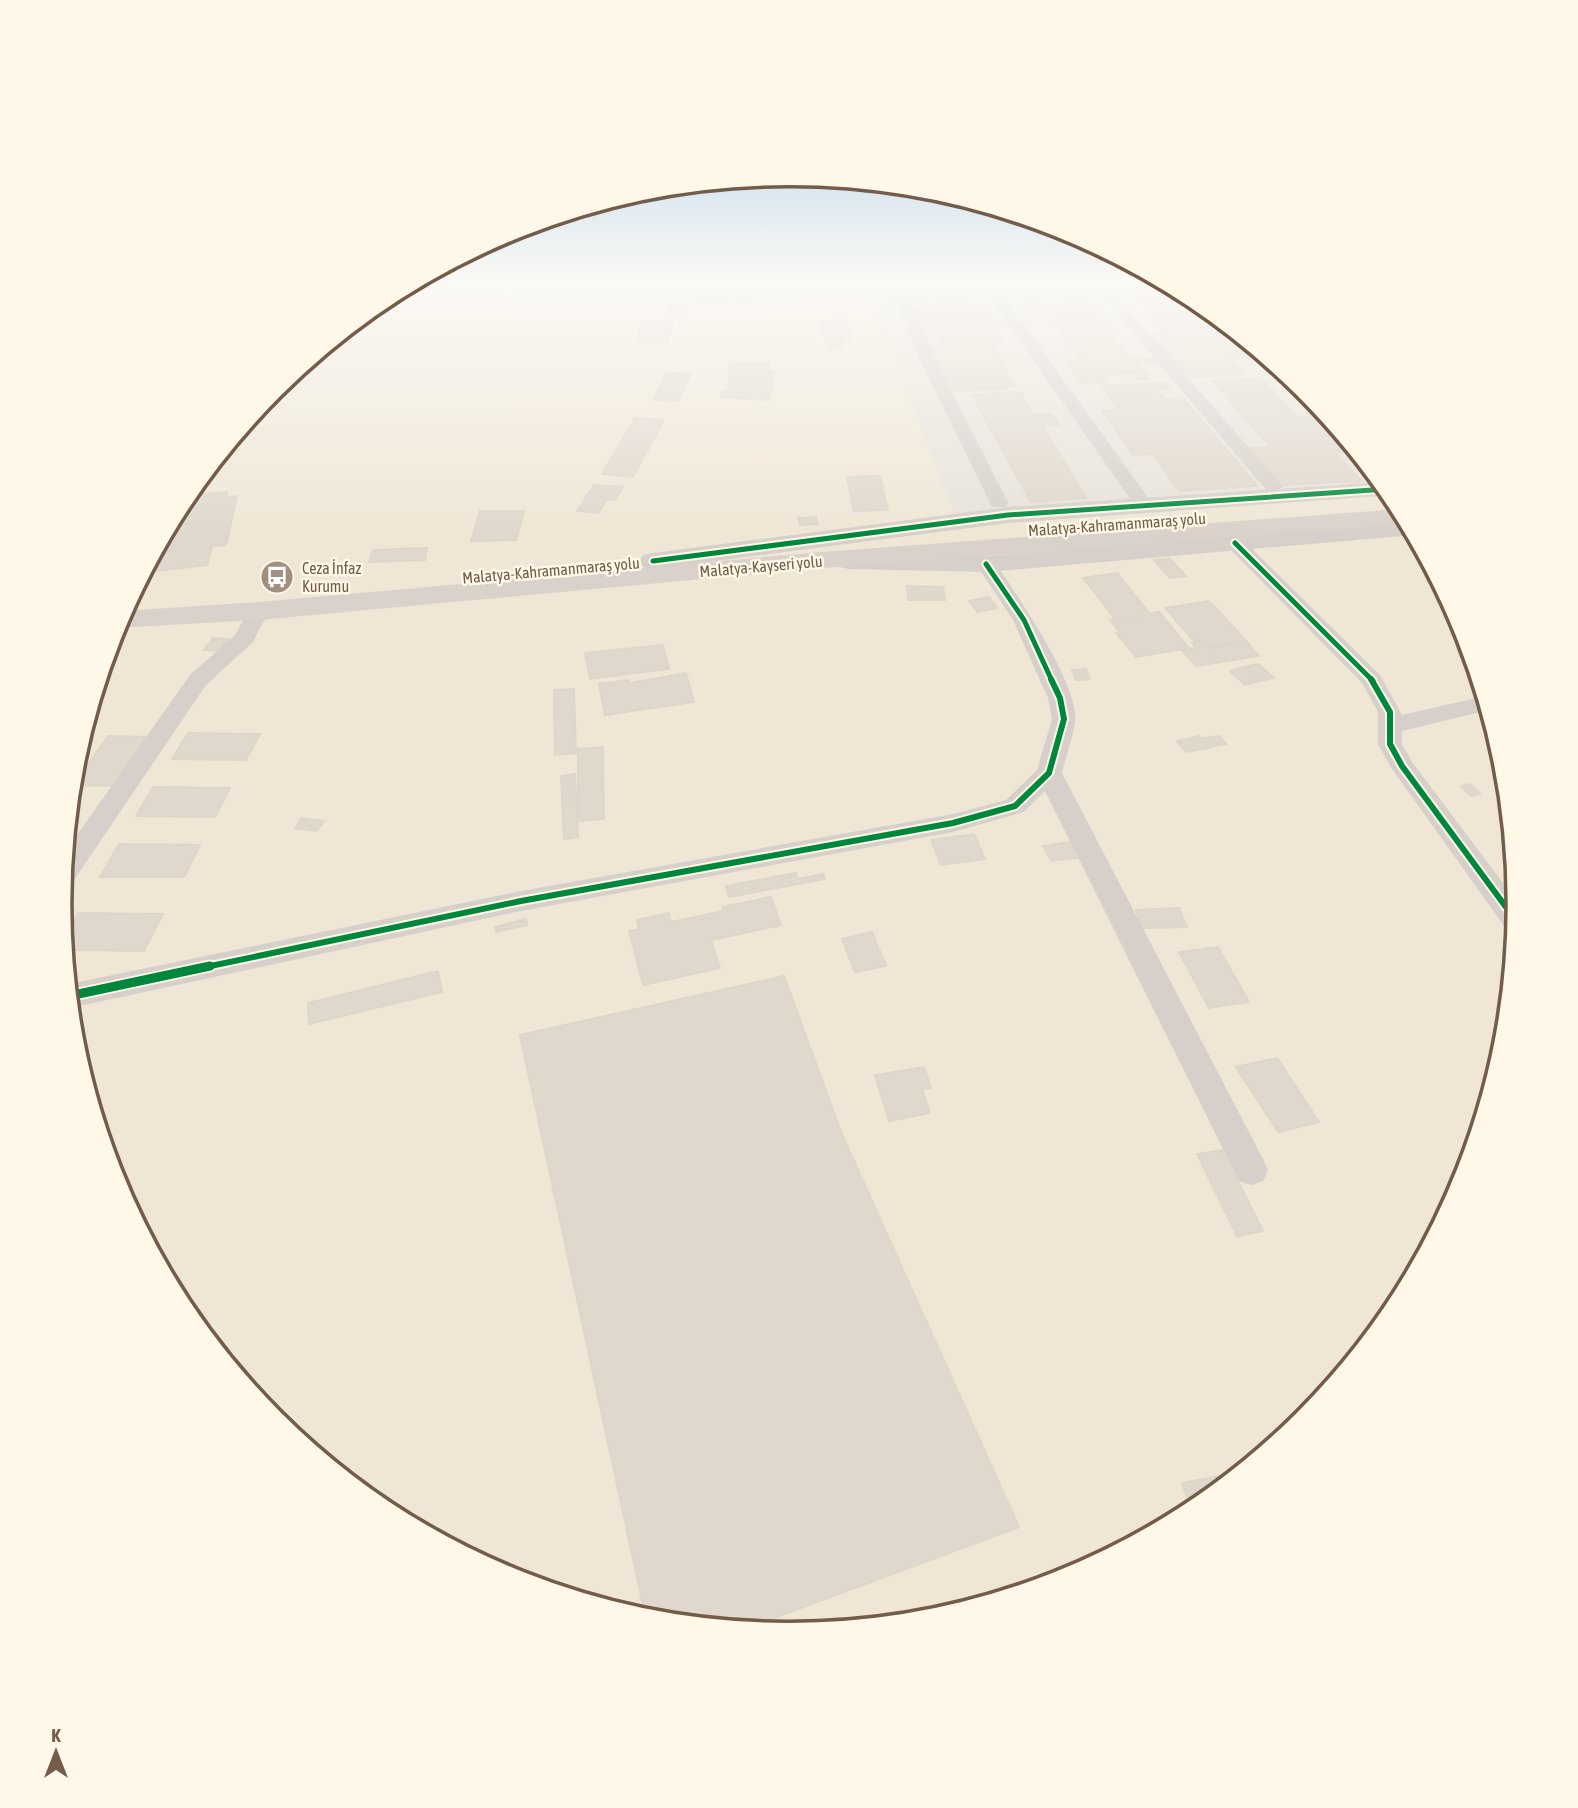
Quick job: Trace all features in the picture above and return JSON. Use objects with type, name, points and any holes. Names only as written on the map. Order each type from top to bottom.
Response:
[{"type":"highway","name":"Malatya-Kahramanmaraş yolu","points":[[137,606],[653,561],[1383,503]]},
{"type":"highway","name":"Malatya-Kayseri yolu","points":[[131,619],[258,611],[822,560],[1393,518]]},
{"type":"highway","points":[[128,625],[258,611]]},
{"type":"street","points":[[931,366],[999,503]]},
{"type":"street","points":[[1045,366],[1138,496]]},
{"type":"street","points":[[1170,366],[1274,487]]},
{"type":"street","points":[[653,561],[1008,515],[1373,489]]},
{"type":"street","points":[[822,560],[986,564],[1400,529]]},
{"type":"street","points":[[1235,543],[1372,680],[1390,712],[1390,744],[1402,766],[1506,907]]},
{"type":"street","points":[[78,994],[521,901],[953,823],[1015,806],[1049,773],[1064,719],[1060,698],[1024,620],[986,564]]},
{"type":"street","points":[[73,860],[198,681],[245,637],[258,611]]},
{"type":"street","points":[[1389,726],[1478,706]]},
{"type":"street","points":[[1049,773],[1251,1170]]},
{"type":"shaded area","points":[[315,366],[1263,366],[1328,431],[1358,467],[1410,545],[1452,630],[1468,673],[1482,718],[1500,810],[1505,857],[1505,951],[1500,998],[1482,1090],[1452,1178],[1432,1221],[1410,1263],[1358,1341],[1296,1411],[1262,1443],[1226,1473],[1148,1525],[1063,1567],[1020,1583],[975,1597],[883,1615],[836,1620],[742,1620],[695,1615],[603,1597],[515,1567],[472,1547],[430,1525],[352,1473],[282,1411],[250,1377],[220,1341],[168,1263],[126,1178],[110,1135],[96,1090],[78,998],[72,904],[78,810],[96,718],[126,630],[168,545],[220,467],[250,431]]},
{"type":"shaded area","points":[[897,366],[1263,366],[1328,431],[1370,485],[954,514]]},
{"type":"building","points":[[730,366],[769,366],[769,371],[774,371],[773,389],[728,389]]},
{"type":"building","points":[[937,366],[1004,366],[1015,386],[1007,386],[1008,389],[948,391]]},
{"type":"building","points":[[1070,366],[1140,366],[1149,379],[1139,380],[1134,373],[1101,375],[1106,382],[1081,383]]},
{"type":"building","points":[[1178,366],[1238,366],[1245,374],[1187,377]]},
{"type":"building","points":[[666,373],[691,374],[678,401],[653,400]]},
{"type":"building","points":[[1261,378],[1289,408],[1280,408],[1282,411],[1292,410],[1298,417],[1314,416],[1345,451],[1334,452],[1362,481],[1282,485],[1250,448],[1270,447],[1213,381]]},
{"type":"building","points":[[1167,383],[1170,388],[1157,389],[1165,399],[1183,398],[1257,486],[1179,491],[1153,454],[1133,455],[1102,411],[1118,410],[1102,386]]},
{"type":"building","points":[[722,391],[770,392],[769,400],[721,397]]},
{"type":"building","points":[[1020,392],[1034,415],[1052,414],[1059,425],[1042,426],[1086,498],[1031,502],[972,395]]},
{"type":"building","points":[[635,418],[664,420],[633,477],[602,474]]},
{"type":"building","points":[[880,476],[888,510],[854,511],[847,477]]},
{"type":"building","points":[[594,485],[623,487],[615,500],[607,499],[598,513],[577,511]]},
{"type":"building","points":[[227,492],[226,498],[237,496],[226,545],[212,546],[207,565],[155,571],[168,545],[201,494]]},
{"type":"building","points":[[480,511],[524,511],[516,540],[471,541]]},
{"type":"building","points":[[816,517],[818,524],[800,525],[798,518]]},
{"type":"building","points":[[427,548],[425,560],[369,562],[373,550]]},
{"type":"building","points":[[1169,558],[1186,576],[1170,578],[1154,560]]},
{"type":"building","points":[[1117,573],[1150,614],[1116,620],[1083,578]]},
{"type":"building","points":[[907,586],[943,587],[945,600],[908,600]]},
{"type":"building","points":[[989,597],[997,608],[977,612],[969,601]]},
{"type":"building","points":[[1208,601],[1246,641],[1207,647],[1201,640],[1194,641],[1165,608]]},
{"type":"building","points":[[1159,612],[1189,648],[1136,657],[1116,633],[1120,632],[1110,620]]},
{"type":"building","points":[[213,638],[228,639],[219,651],[204,650]]},
{"type":"building","points":[[1201,641],[1207,649],[1247,642],[1259,656],[1196,666],[1182,650],[1196,648],[1192,643]]},
{"type":"building","points":[[663,645],[669,669],[590,679],[585,653]]},
{"type":"building","points":[[1258,664],[1274,678],[1260,681],[1244,667]]},
{"type":"building","points":[[1244,667],[1260,681],[1245,685],[1230,671]]},
{"type":"building","points":[[1086,669],[1090,679],[1076,680],[1072,670]]},
{"type":"building","points":[[686,673],[694,702],[605,715],[599,684],[629,680],[630,683]]},
{"type":"building","points":[[574,689],[576,753],[555,755],[554,690]]},
{"type":"building","points":[[188,733],[260,734],[246,760],[172,759]]},
{"type":"building","points":[[108,736],[149,737],[117,786],[82,785],[85,769]]},
{"type":"building","points":[[1199,736],[1209,748],[1186,752],[1177,741]]},
{"type":"building","points":[[1220,736],[1226,744],[1209,747],[1203,738]]},
{"type":"building","points":[[603,747],[604,819],[578,821],[578,749]]},
{"type":"building","points":[[575,774],[578,837],[564,839],[561,776]]},
{"type":"building","points":[[1470,784],[1480,794],[1471,796],[1461,786]]},
{"type":"building","points":[[153,787],[230,788],[215,817],[136,816]]},
{"type":"building","points":[[302,818],[324,821],[317,831],[295,828]]},
{"type":"building","points":[[974,834],[985,859],[941,865],[931,840]]},
{"type":"building","points":[[1069,842],[1077,858],[1051,861],[1043,846]]},
{"type":"building","points":[[119,844],[200,845],[184,877],[100,877]]},
{"type":"building","points":[[796,873],[798,879],[823,874],[825,879],[729,897],[726,886]]},
{"type":"building","points":[[771,897],[781,925],[711,940],[720,968],[643,985],[629,931],[639,929],[637,920],[669,913],[671,922],[724,911],[722,907]]},
{"type":"building","points":[[1179,908],[1187,927],[1142,928],[1136,910]]},
{"type":"building","points":[[78,913],[163,914],[144,951],[73,950],[72,922]]},
{"type":"building","points":[[526,919],[527,925],[496,932],[495,927]]},
{"type":"building","points":[[872,932],[886,966],[855,972],[842,939]]},
{"type":"building","points":[[1218,947],[1249,1002],[1209,1008],[1179,952]]},
{"type":"building","points":[[438,971],[442,992],[309,1024],[308,1003]]},
{"type":"building","points":[[784,976],[841,1132],[1019,1527],[767,1621],[695,1615],[643,1606],[520,1035]]},
{"type":"building","points":[[1277,1058],[1319,1122],[1278,1132],[1236,1067]]},
{"type":"building","points":[[924,1067],[931,1088],[922,1089],[930,1113],[889,1121],[875,1075]]},
{"type":"building","points":[[1222,1150],[1263,1231],[1237,1236],[1197,1154]]},
{"type":"building","points":[[1222,1476],[1188,1500],[1182,1483]]},
{"type":"cycle path","points":[[653,561],[1008,515],[1374,490]]},
{"type":"cycle path","points":[[1235,543],[1372,680],[1390,712],[1390,744],[1402,766],[1506,907]]},
{"type":"cycle path","points":[[78,994],[521,901],[953,823],[1015,806],[1049,773],[1064,719],[1060,698],[1024,620],[986,564]]},
{"type":"place","name":"Ceza İnfaz Kurumu","points":[[277,577]]}]
